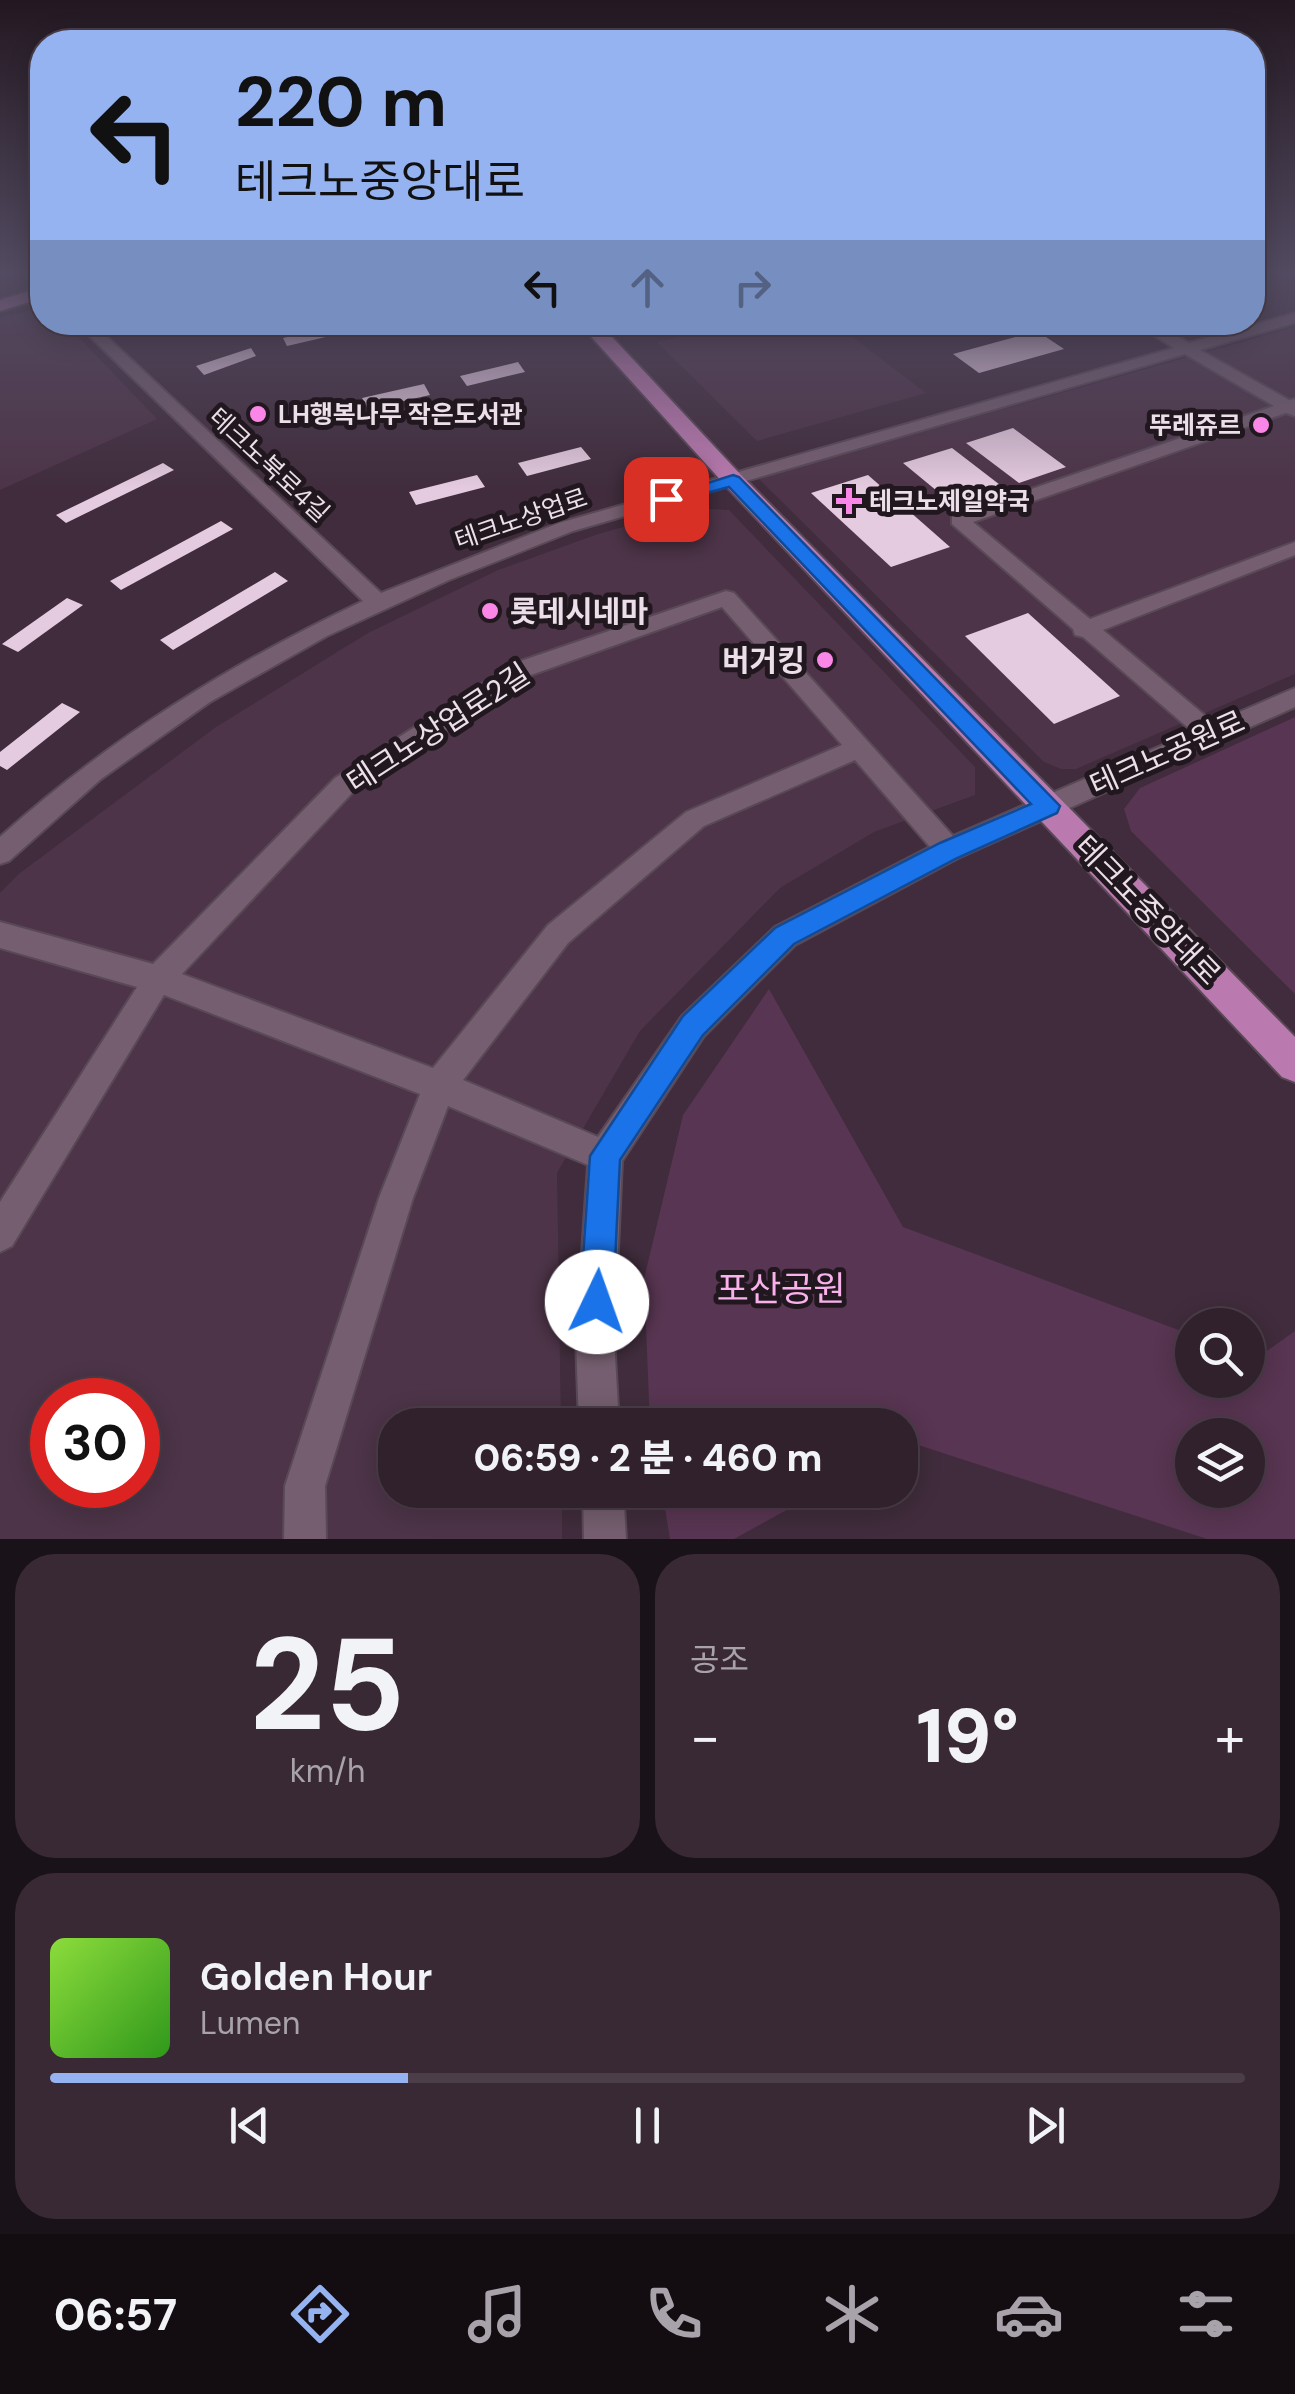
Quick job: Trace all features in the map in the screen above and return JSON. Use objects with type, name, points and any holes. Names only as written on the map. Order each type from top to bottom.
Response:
[{"type":"main road","name":"테크노중앙대로","points":[[608,346],[1295,1064]]},
{"type":"street","name":"테크노북로4길","points":[[107,346],[377,602]]},
{"type":"street","points":[[1181,346],[1292,407]]},
{"type":"street","name":"테크노상업로","points":[[0,853],[91,772],[184,708],[377,602],[566,527],[1202,346]]},
{"type":"street","points":[[1211,734],[1083,630],[959,520],[1292,407]]},
{"type":"street","points":[[1083,630],[1295,548]]},
{"type":"street","name":"테크노상업로2길","points":[[0,1234],[158,979],[344,785],[524,669],[726,598],[858,748]]},
{"type":"street","name":"테크노공원로","points":[[605,1156],[693,1026],[784,936],[949,850],[1295,697]]},
{"type":"street","points":[[306,1539],[304,1486],[396,1198],[439,1086],[558,934],[695,819],[858,748],[949,850]]},
{"type":"street","points":[[0,935],[158,979],[439,1086],[605,1156],[595,1339],[598,1408]]},
{"type":"street","points":[[604,1508],[606,1539]]},
{"type":"shaded area","points":[[0,346],[87,346],[157,419],[0,490]]},
{"type":"shaded area","points":[[661,346],[864,346],[926,393],[757,441]]},
{"type":"shaded area","points":[[1228,346],[1295,346],[1295,674],[1076,769],[1061,769],[1044,762],[758,478]]},
{"type":"shaded area","points":[[693,508],[729,510],[975,767],[975,795],[874,832],[780,888],[640,1031],[557,1173],[561,1408],[378,1408],[378,1508],[562,1508],[562,1539],[0,1539],[0,893],[20,873],[216,727],[368,633],[498,570],[598,534]]},
{"type":"green space","points":[[1295,717],[1295,994],[1131,831],[1124,809],[1140,788]]},
{"type":"green space","name":"포산공원","points":[[769,989],[903,1227],[1175,1329],[1175,1398],[1265,1398],[1265,1352],[1295,1331],[1295,1539],[1207,1539],[918,1445],[918,1408],[649,1408],[644,1279],[683,1115]]},
{"type":"green space","points":[[665,1508],[790,1508],[734,1539],[670,1539]]},
{"type":"building","points":[[983,346],[1064,349],[979,373],[953,354]]},
{"type":"building","points":[[251,348],[256,356],[204,375],[196,366]]},
{"type":"building","points":[[518,362],[525,372],[467,386],[460,376]]},
{"type":"building","points":[[424,384],[430,395],[368,409],[362,398]]},
{"type":"building","points":[[1013,428],[1066,467],[1019,483],[966,443]]},
{"type":"building","points":[[581,447],[591,459],[527,476],[518,463]]},
{"type":"building","points":[[952,448],[1004,488],[954,505],[903,463]]},
{"type":"building","points":[[163,463],[174,470],[66,523],[56,515]]},
{"type":"building","points":[[477,475],[485,487],[416,505],[409,492]]},
{"type":"building","points":[[868,475],[950,547],[891,567],[811,493]]},
{"type":"building","points":[[221,521],[233,529],[121,590],[110,581]]},
{"type":"building","points":[[275,572],[288,581],[173,650],[160,640]]},
{"type":"building","points":[[67,598],[83,605],[18,652],[2,644]]},
{"type":"building","points":[[1028,613],[1120,696],[1054,724],[965,636]]},
{"type":"building","points":[[62,703],[80,712],[7,770],[0,766],[0,752]]},
{"type":"place","name":"LH행복나무 작은도서관","points":[[258,414]]},
{"type":"place","name":"뚜레쥬르","points":[[1261,425]]},
{"type":"place","name":"테크노제일약국","points":[[849,501]]},
{"type":"place","name":"롯데시네마","points":[[490,611]]},
{"type":"place","name":"버거킹","points":[[825,660]]},
{"type":"route","points":[[597,1302],[605,1156],[693,1026],[784,936],[949,850],[1048,806],[733,480],[666,499]]}]
